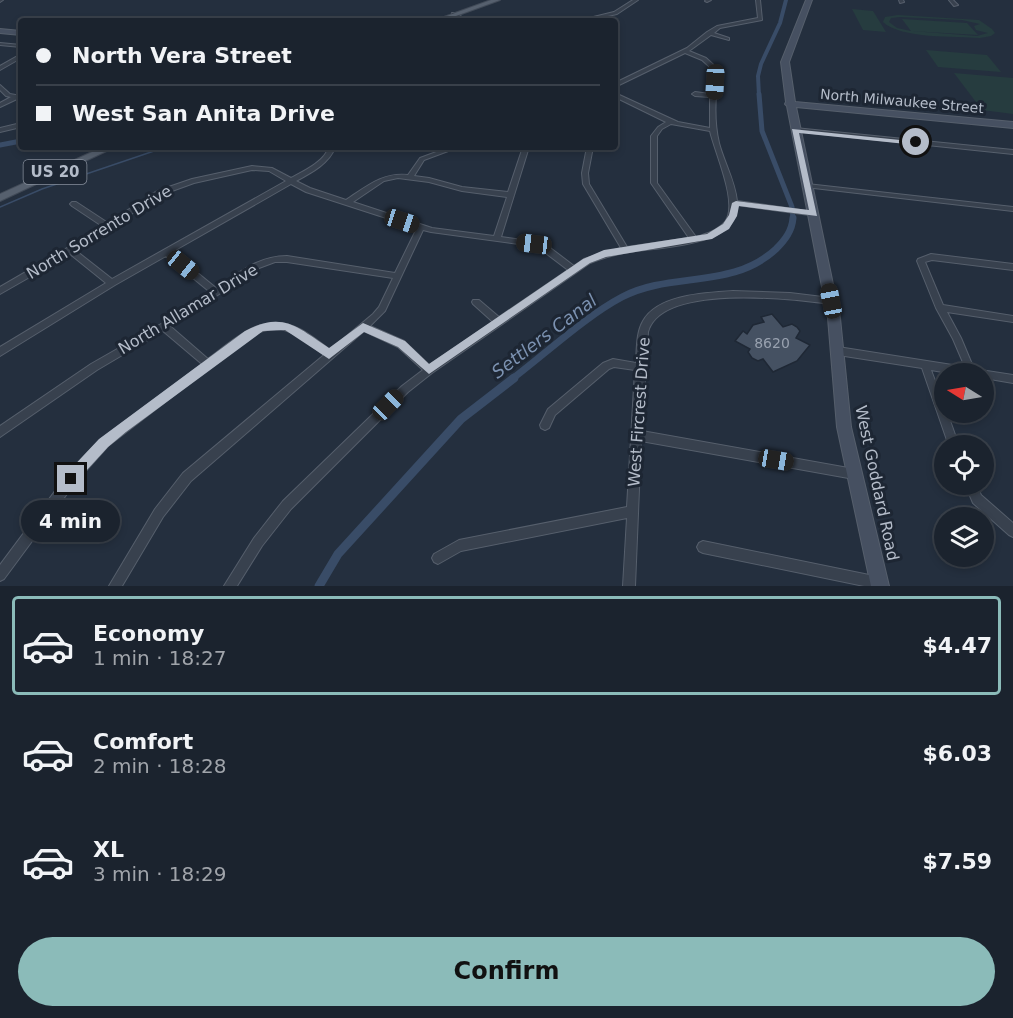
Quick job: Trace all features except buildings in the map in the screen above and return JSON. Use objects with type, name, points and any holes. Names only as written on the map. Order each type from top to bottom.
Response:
[{"type":"main road","points":[[444,18],[486,0]]},
{"type":"main road","points":[[454,14],[498,0]]},
{"type":"main road","name":"US 20","points":[[0,198],[104,150]]},
{"type":"street","points":[[592,18],[615,13],[636,0]]},
{"type":"street","points":[[618,84],[685,51],[719,27],[760,19],[758,0]]},
{"type":"street","name":"West Goddard Road","points":[[809,0],[784,62],[789,104],[807,186],[807,213],[831,301],[838,351],[844,427],[880,584]]},
{"type":"street","points":[[951,0],[956,5]]},
{"type":"street","points":[[454,14],[461,18]]},
{"type":"street","points":[[731,18],[739,23]]},
{"type":"street","points":[[0,31],[18,33]]},
{"type":"street","points":[[709,33],[728,39]]},
{"type":"street","points":[[0,44],[18,46]]},
{"type":"street","points":[[231,586],[258,542],[288,505],[405,388],[429,370],[574,270],[604,254],[709,237],[726,226],[733,216],[736,203],[713,130],[715,69],[704,59],[685,51]]},
{"type":"street","points":[[0,68],[18,58]]},
{"type":"street","points":[[0,87],[8,95],[18,96]]},
{"type":"street","points":[[695,94],[714,96]]},
{"type":"street","points":[[0,105],[18,96]]},
{"type":"street","points":[[618,96],[670,122],[713,130]]},
{"type":"street","name":"North Milwaukee Street","points":[[789,104],[1013,125]]},
{"type":"street","points":[[670,122],[660,128],[654,136],[654,183],[694,240]]},
{"type":"street","points":[[0,130],[18,126]]},
{"type":"street","points":[[795,130],[1013,152]]},
{"type":"street","points":[[0,352],[112,283],[322,162],[330,150]]},
{"type":"street","points":[[410,177],[422,159],[448,150]]},
{"type":"street","points":[[497,239],[525,150]]},
{"type":"street","points":[[589,150],[585,173],[586,184],[625,249]]},
{"type":"street","name":"North Sorrento Drive","points":[[0,291],[70,250],[159,193],[192,181],[262,168],[276,171],[308,190],[421,227],[534,244],[546,249],[574,270]]},
{"type":"street","points":[[346,202],[382,180],[398,176],[462,189],[511,195]]},
{"type":"street","points":[[807,186],[1013,209]]},
{"type":"street","points":[[736,203],[807,213]]},
{"type":"street","points":[[74,204],[106,225]]},
{"type":"street","points":[[115,586],[159,513],[187,477],[382,309],[421,227]]},
{"type":"street","points":[[70,250],[112,283]]},
{"type":"street","points":[[166,252],[216,292]]},
{"type":"street","points":[[973,363],[940,308],[921,264],[923,258],[1013,267]]},
{"type":"street","name":"North Allamar Drive","points":[[0,432],[94,367],[164,326],[256,266],[274,259],[287,259],[398,276]]},
{"type":"street","name":"West Fircrest Drive","points":[[629,586],[640,367],[643,334],[647,321],[660,308],[678,300],[770,294],[831,301]]},
{"type":"street","points":[[476,302],[499,321]]},
{"type":"street","points":[[940,308],[1013,319]]},
{"type":"street","points":[[0,575],[87,460],[122,428],[254,330],[276,324],[293,328],[329,354]]},
{"type":"street","points":[[164,326],[208,364]]},
{"type":"street","points":[[363,327],[401,344],[429,370]]},
{"type":"street","points":[[838,351],[934,366]]},
{"type":"street","points":[[544,424],[551,412],[606,366],[617,363],[640,367]]},
{"type":"street","points":[[925,365],[950,435]]},
{"type":"street","points":[[994,376],[1013,379]]},
{"type":"street","points":[[636,435],[854,474]]},
{"type":"street","points":[[975,495],[1013,531]]},
{"type":"street","points":[[438,558],[459,546],[633,511]]},
{"type":"street","points":[[704,547],[880,584]]},
{"type":"green space","points":[[852,9],[873,11],[886,32],[863,30]]},
{"type":"green space","points":[[898,15],[979,20],[995,33],[980,38],[915,34],[891,27],[883,22],[885,17]],"holes":[[[891,18],[962,20],[980,24],[974,26],[976,30],[988,33],[977,36],[897,28],[889,22]]]},
{"type":"green space","points":[[902,19],[967,23],[978,35],[911,31]]},
{"type":"green space","points":[[926,50],[987,55],[1001,72],[938,67]]},
{"type":"green space","points":[[954,73],[1013,78],[1013,114],[982,110]]},
{"type":"waterway","name":"Settlers Canal","points":[[759,96],[758,76],[761,64],[780,23],[786,0]]},
{"type":"waterway","name":"Settlers Canal","points":[[759,94],[762,131],[792,207],[793,218]]},
{"type":"waterway","points":[[0,145],[18,142]]},
{"type":"waterway","points":[[0,207],[42,189],[157,150]]},
{"type":"waterway","name":"Settlers Canal","points":[[512,379],[580,325],[622,297],[661,284],[721,275],[759,262],[785,239],[790,231],[793,218]]},
{"type":"waterway","name":"Settlers Canal","points":[[319,586],[338,554],[461,419],[514,378]]},
{"type":"route","points":[[71,479],[104,443],[122,428],[248,334],[261,327],[276,324],[288,326],[329,354],[363,327],[401,344],[429,370],[586,261],[625,249],[709,237],[726,226],[733,216],[736,203],[814,214],[795,130],[916,142]]}]
